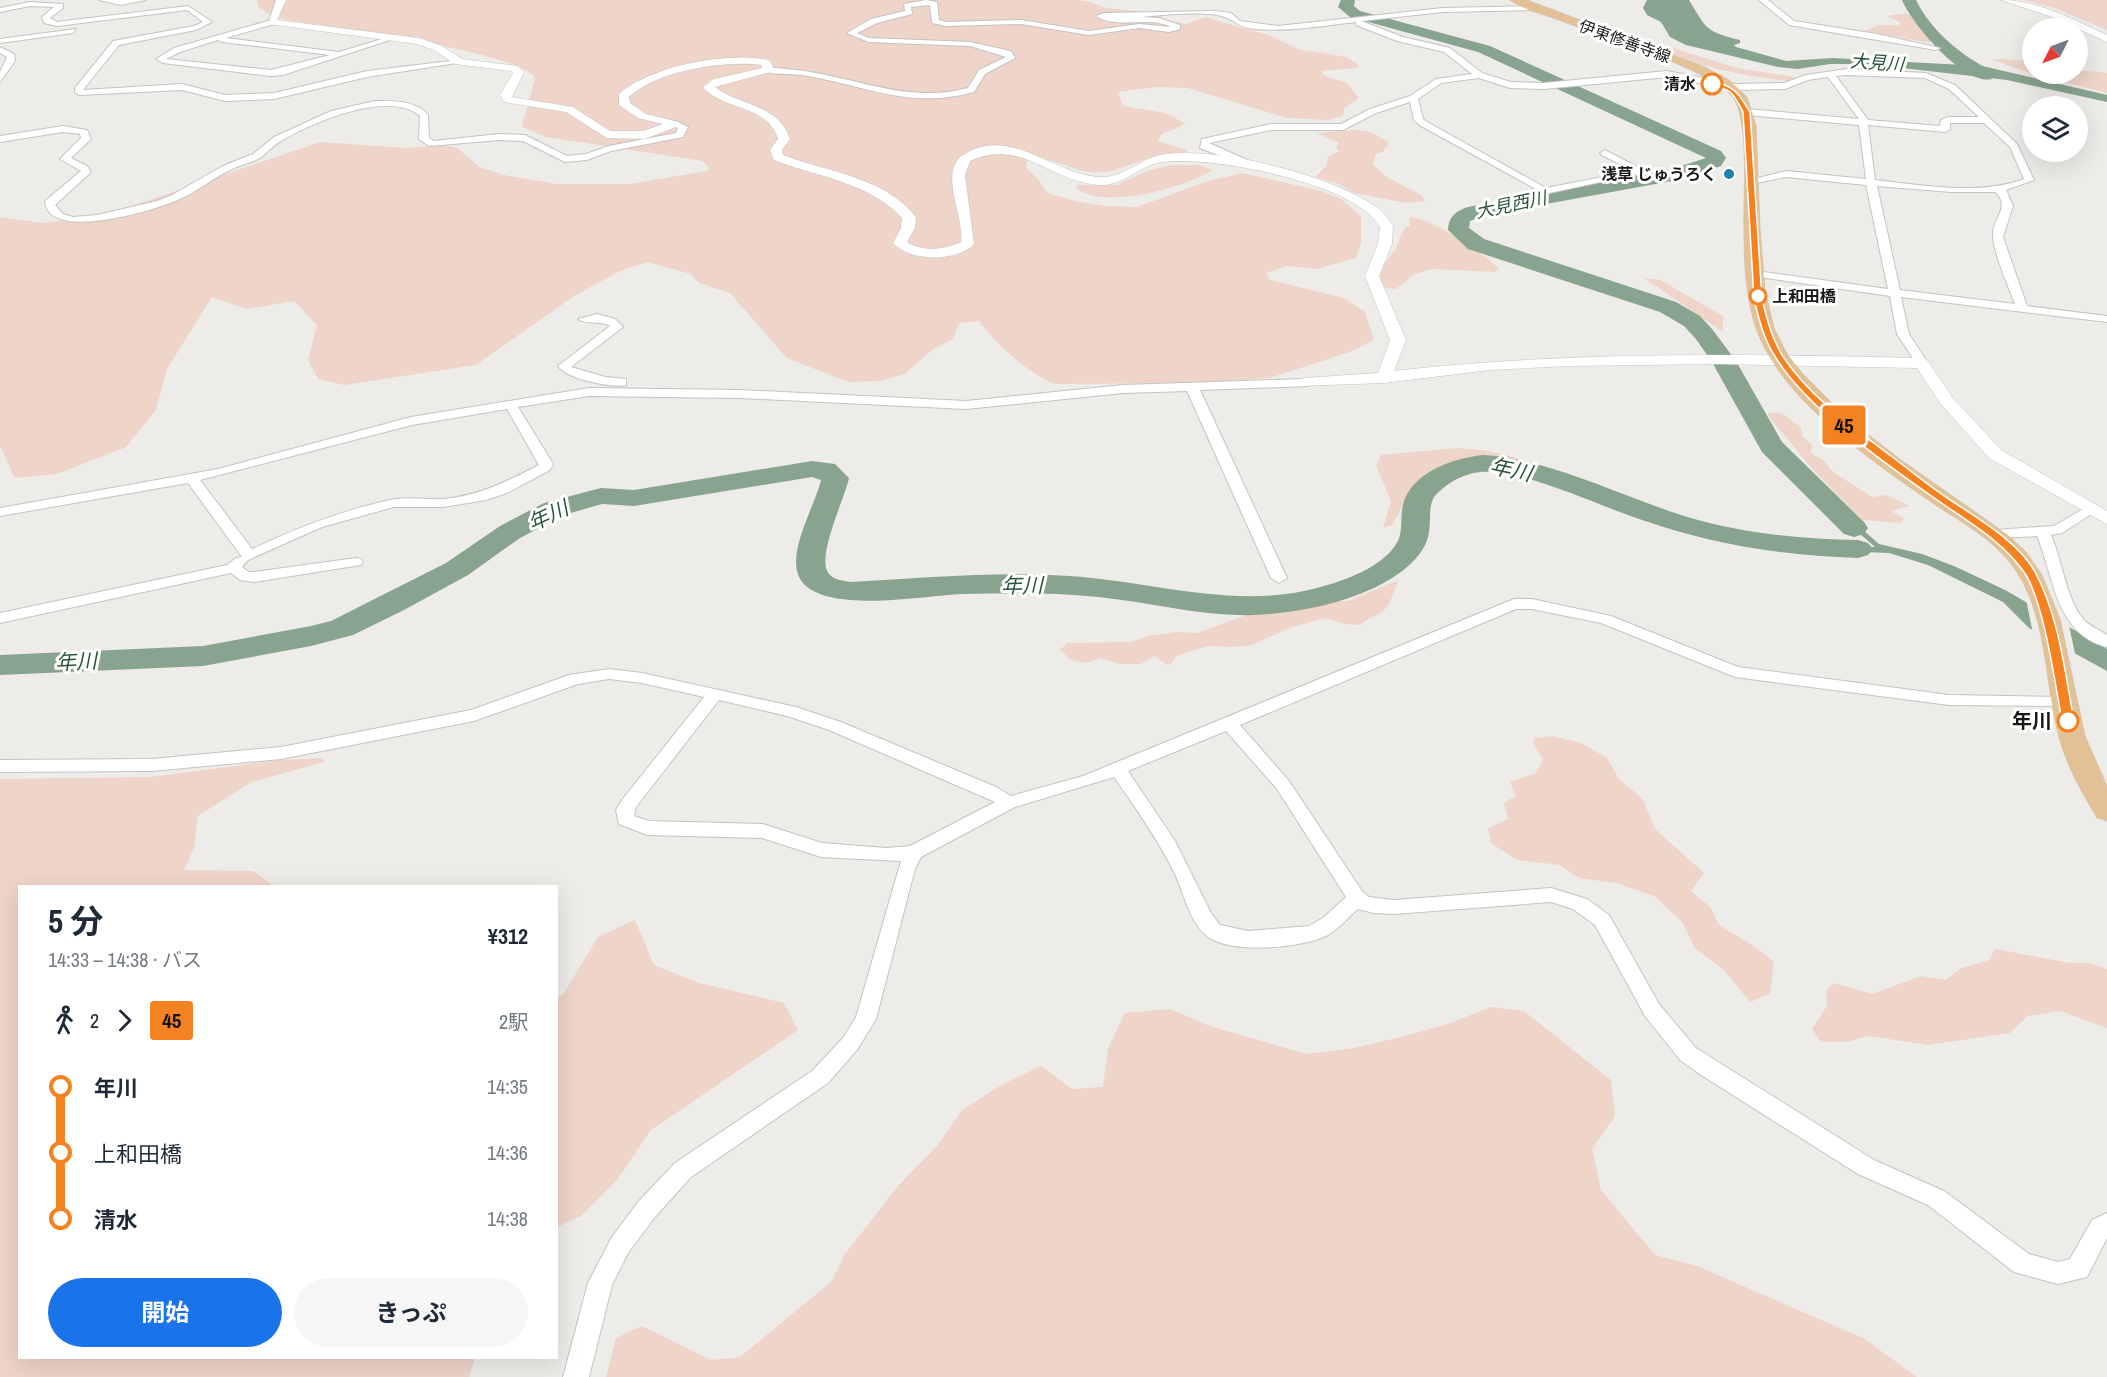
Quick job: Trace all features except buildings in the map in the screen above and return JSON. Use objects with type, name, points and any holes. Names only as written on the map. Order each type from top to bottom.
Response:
[{"type":"main road","name":"伊東修善寺線","points":[[1516,0],[1707,73],[1742,101],[1747,112]]},
{"type":"main road","points":[[1747,112],[1758,299],[1766,329],[1780,358],[1811,395],[1864,442],[1995,534],[2030,572],[2043,606],[2056,655],[2063,701],[2073,739],[2107,811]]},
{"type":"street","points":[[103,0],[121,3],[142,0]]},
{"type":"street","points":[[271,22],[281,0]]},
{"type":"street","points":[[1763,0],[1792,23],[1878,36],[1936,48]]},
{"type":"street","points":[[2006,0],[2055,15],[2107,39]]},
{"type":"street","points":[[0,10],[57,2],[60,6],[46,17],[47,21],[57,24],[188,8],[208,22],[196,28],[116,43],[79,88],[80,92],[182,87],[225,98],[274,96],[367,74],[459,62],[514,68],[519,72],[506,95],[508,100],[569,109],[607,134],[644,135],[675,124]]},
{"type":"street","points":[[1435,2],[1453,10]]},
{"type":"street","points":[[1384,378],[1398,340],[1372,276],[1389,235],[1380,216],[1356,199],[1280,171],[1193,157],[1161,158],[1141,165],[1125,176],[1101,181],[1074,177],[1022,151],[1005,149],[986,151],[966,158],[961,164],[961,208],[970,234],[967,244],[951,251],[920,252],[900,243],[908,228],[909,217],[892,200],[871,189],[778,157],[776,150],[784,139],[781,130],[750,104],[717,94],[708,87],[714,82],[766,70],[802,73],[900,94],[933,97],[970,90],[982,72],[1011,58],[1008,53],[984,45],[868,40],[851,33],[874,21],[909,12],[907,6],[915,3],[934,4],[935,21],[946,24],[1021,22],[1089,33],[1144,25],[1169,30],[1177,26],[1153,20],[1119,20],[1100,16],[1177,12],[1222,14],[1243,24],[1292,27],[1453,10],[1536,8]]},
{"type":"street","points":[[1227,5],[1241,17],[1266,26]]},
{"type":"street","points":[[0,41],[76,31],[84,27],[84,21]]},
{"type":"street","points":[[1356,21],[1400,39],[1447,50],[1479,75],[1501,83],[1544,86],[1667,74],[1726,86],[1785,86],[1806,78],[1830,74],[1881,72],[1937,79],[1952,87],[2019,152],[2029,180],[2021,184],[1954,189],[1870,183],[1788,173],[1751,181]]},
{"type":"street","points":[[394,37],[294,69],[271,73],[160,59],[177,50],[271,22],[394,37],[428,43],[459,62]]},
{"type":"street","points":[[215,39],[343,53]]},
{"type":"street","points":[[0,49],[11,56],[11,61],[0,78]]},
{"type":"street","points":[[0,139],[63,129],[84,132],[86,139],[65,159],[84,168],[86,172],[50,201],[50,205],[59,216],[72,220],[96,218],[168,200],[226,168],[256,156],[277,139],[334,113],[375,104],[400,104],[420,111],[424,115],[423,139],[432,144],[500,137],[525,138],[565,159],[587,157],[609,149],[680,135],[682,127],[642,116],[625,105],[623,96],[645,81],[731,61],[758,60],[767,64],[766,70]]},
{"type":"street","points":[[1830,74],[1864,123],[1870,183],[1903,334],[1946,400],[1982,443],[2012,466],[2107,519]]},
{"type":"street","points":[[1251,165],[1203,146],[1205,141],[1271,127],[1343,127],[1373,111],[1413,98],[1439,81],[1479,75]]},
{"type":"street","points":[[1413,98],[1419,120],[1424,124],[1545,191],[1642,172],[1605,153]]},
{"type":"street","points":[[1747,112],[1940,129],[1945,129],[1944,122],[1948,120],[1987,120]]},
{"type":"street","points":[[1996,187],[2009,204],[2009,209],[1998,227],[1998,237],[2022,309]]},
{"type":"street","points":[[1756,274],[2107,319]]},
{"type":"street","points":[[584,319],[598,318],[613,323],[617,327],[567,362],[564,366],[567,370],[604,381],[694,386],[701,389],[702,393]]},
{"type":"street","points":[[0,512],[192,479],[411,421],[589,392],[702,393],[966,405],[1123,389],[1384,378],[1515,364],[1699,358],[1780,358],[1922,363]]},
{"type":"street","points":[[1192,387],[1279,578]]},
{"type":"street","points":[[235,568],[237,562],[317,524],[393,503],[443,503],[482,497],[502,490],[545,467],[546,464],[510,404]]},
{"type":"street","points":[[192,479],[249,556]]},
{"type":"street","points":[[1995,534],[2043,533],[2057,530],[2088,510]]},
{"type":"street","points":[[2043,533],[2054,558],[2058,583],[2073,615],[2079,624],[2107,642]]},
{"type":"street","points":[[235,568],[240,574],[254,577],[356,562]]},
{"type":"street","points":[[0,618],[235,568]]},
{"type":"street","points":[[715,694],[628,804],[625,819],[647,828],[763,831],[821,850],[876,854],[914,853],[967,822],[1009,803],[1117,769],[1505,608],[1532,604],[1605,619],[1736,672],[1949,699],[2063,701]]},
{"type":"street","points":[[0,766],[152,765],[281,753],[474,715],[575,679],[609,674],[642,678],[790,711],[835,726],[990,790],[1009,803]]},
{"type":"street","points":[[1229,724],[1253,747],[1303,809],[1358,898],[1374,906],[1394,908],[1551,895],[1565,898],[1602,920],[1615,939],[1638,987],[1671,1035],[1688,1054],[1760,1103],[1866,1167],[1936,1198],[2023,1264],[2058,1273],[2078,1269],[2100,1228],[2107,1224]]},
{"type":"street","points":[[1117,769],[1144,805],[1171,849],[1208,922],[1218,934],[1255,938],[1303,936],[1319,931],[1358,898]]},
{"type":"street","points":[[576,1377],[600,1283],[620,1245],[647,1209],[683,1170],[820,1077],[850,1044],[866,1019],[906,869],[914,853]]},
{"type":"shaded area","points":[[257,0],[1077,0],[1106,8],[1165,14],[1161,19],[1187,24],[1205,17],[1271,36],[1298,49],[1346,57],[1359,65],[1357,68],[1321,71],[1325,76],[1347,83],[1359,98],[1344,108],[1343,116],[1328,120],[1287,118],[1188,88],[1156,87],[1118,92],[1123,106],[1165,113],[1185,123],[1163,133],[1157,141],[1188,150],[1154,157],[1104,172],[1084,171],[1037,159],[1027,160],[1026,168],[1038,179],[1047,193],[1105,206],[1137,207],[1208,181],[1243,173],[1321,191],[1341,199],[1361,216],[1361,243],[1356,258],[1317,269],[1287,266],[1266,273],[1270,280],[1344,298],[1365,312],[1374,340],[1350,352],[1269,378],[1197,383],[1054,384],[1013,357],[979,321],[959,323],[953,339],[932,350],[905,374],[879,381],[848,382],[787,358],[730,293],[699,283],[691,274],[648,262],[620,271],[574,296],[476,365],[344,385],[318,379],[308,360],[317,325],[294,301],[246,309],[212,297],[167,369],[156,410],[126,447],[57,474],[15,478],[0,446],[0,217],[43,223],[123,209],[320,142],[406,148],[444,145],[457,148],[479,167],[504,175],[557,184],[630,184],[707,171],[709,168],[703,161],[546,137],[522,127],[535,78],[521,68],[494,58],[415,40],[276,18],[259,8]]},
{"type":"shaded area","points":[[2023,0],[2107,0],[2107,30],[2088,22],[2088,18],[2079,18],[2058,9]]},
{"type":"shaded area","points":[[1906,13],[1916,17],[1930,39],[1930,43],[1864,31],[1879,25],[1899,25],[1900,22],[1887,16]]},
{"type":"shaded area","points":[[1650,41],[1737,68],[1795,77],[1789,81],[1716,68],[1679,57]]},
{"type":"shaded area","points":[[1993,60],[2022,60],[2022,70]]},
{"type":"shaded area","points":[[2088,71],[2107,73],[2107,93],[2071,84],[2088,84]]},
{"type":"shaded area","points":[[1358,130],[1370,132],[1389,142],[1383,152],[1376,154],[1373,164],[1385,176],[1421,195],[1425,201],[1406,203],[1354,193],[1339,184],[1315,177],[1327,165],[1328,157],[1339,151],[1336,147],[1339,143],[1317,133]]},
{"type":"shaded area","points":[[1171,165],[1200,165],[1213,170],[1165,189],[1124,197],[1089,195],[1076,188],[1077,185],[1117,185],[1147,171]]},
{"type":"shaded area","points":[[1409,217],[1431,223],[1470,246],[1499,269],[1495,272],[1431,269],[1415,274],[1396,289],[1386,288],[1380,280],[1382,267],[1395,250],[1404,229],[1410,225]]},
{"type":"shaded area","points":[[1644,278],[1660,280],[1723,316],[1723,332]]},
{"type":"shaded area","points":[[1769,413],[1781,413],[1801,427],[1802,436],[1812,445],[1811,453],[1823,460],[1833,472],[1872,497],[1887,495],[1909,506],[1891,511],[1904,518],[1900,523],[1863,520],[1815,472],[1768,416]]},
{"type":"shaded area","points":[[1457,448],[1494,452],[1513,457],[1529,464],[1528,468],[1474,459],[1448,463],[1434,471],[1405,503],[1392,525],[1383,528],[1391,501],[1376,465],[1381,455]]},
{"type":"shaded area","points":[[1395,581],[1398,583],[1388,606],[1360,625],[1345,624],[1325,618],[1289,628],[1252,645],[1208,646],[1176,656],[1171,664],[1167,665],[1154,656],[1141,664],[1120,664],[1100,658],[1086,663],[1071,660],[1060,650],[1067,643],[1131,642],[1149,636],[1176,632],[1197,633],[1252,613],[1306,607],[1328,601],[1348,601]]},
{"type":"shaded area","points":[[1552,736],[1581,743],[1607,758],[1619,779],[1642,798],[1655,829],[1704,873],[1691,891],[1710,907],[1719,925],[1757,948],[1774,962],[1770,994],[1750,1002],[1724,970],[1694,947],[1682,922],[1654,896],[1616,883],[1579,878],[1560,865],[1517,860],[1491,843],[1488,828],[1508,819],[1504,803],[1516,796],[1510,782],[1536,773],[1543,760],[1533,743],[1535,738]]},
{"type":"shaded area","points":[[322,758],[324,762],[251,782],[198,816],[194,848],[184,870],[253,871],[273,885],[18,885],[18,1359],[475,1359],[469,1377],[0,1377],[0,779],[150,777],[281,760]]},
{"type":"shaded area","points":[[635,920],[654,965],[699,983],[784,1003],[798,1030],[651,1130],[617,1180],[581,1216],[558,1227],[558,998],[564,993],[598,937]]},
{"type":"shaded area","points":[[1995,949],[2070,963],[2090,963],[2107,969],[2107,1028],[2060,1011],[2028,1016],[2010,1033],[1928,1045],[1868,1036],[1846,1042],[1821,1042],[1812,1029],[1827,1006],[1826,991],[1833,983],[1872,994],[1921,976],[1946,980],[1961,968],[1989,960]]},
{"type":"shaded area","points":[[1491,1007],[1524,1011],[1611,1080],[1615,1116],[1592,1149],[1601,1190],[1655,1255],[1697,1266],[1863,1338],[1917,1377],[606,1377],[616,1338],[642,1326],[711,1360],[740,1357],[831,1282],[845,1254],[898,1186],[937,1146],[962,1110],[1003,1084],[1041,1066],[1072,1089],[1103,1087],[1108,1048],[1125,1013],[1170,1009],[1207,1025],[1306,1054],[1354,1048],[1401,1037],[1448,1024]]},
{"type":"water","name":"大見川","points":[[1647,0],[1689,0],[1708,28],[1740,40],[1740,43],[1734,45],[1736,47],[1786,61],[1833,58],[1982,66],[2022,75],[2022,83],[1867,64],[1830,64],[1798,69],[1778,67],[1686,45],[1670,37],[1661,22],[1647,15],[1643,8]]},
{"type":"water","points":[[2025,84],[2060,84],[2107,95],[2107,102]]},
{"type":"water","points":[[1825,497],[1879,544],[1922,554],[1954,566],[2005,590],[2107,649],[2107,671],[2029,628],[2003,602],[1928,565],[1889,553],[1814,550],[1812,545],[1875,547],[1819,498]]},
{"type":"pier","points":[[2026,599],[2068,621],[2076,658],[2033,634]]},
{"type":"waterway","name":"大見西川","points":[[1348,0],[1346,7],[1355,14],[1484,49],[1551,82],[1714,155],[1716,158],[1714,162],[1672,175],[1470,213],[1462,217],[1458,230],[1476,244],[1668,307],[1692,321],[1724,361],[1771,446],[1854,528]]},
{"type":"waterway","points":[[1909,0],[1913,10],[1930,32],[1965,63],[1986,75]]},
{"type":"waterway","name":"年川","points":[[0,665],[203,656],[311,636],[342,628],[393,603],[457,569],[510,532],[554,509],[601,496],[634,498],[812,469],[825,470],[835,478],[833,490],[815,537],[811,553],[811,568],[816,579],[828,587],[851,591],[988,584],[1043,584],[1099,588],[1192,601],[1253,606],[1284,604],[1314,598],[1366,581],[1389,567],[1412,542],[1418,501],[1428,487],[1451,472],[1483,463],[1506,466],[1535,474],[1671,521],[1734,538],[1787,546],[1858,549]]},
{"type":"bus line","name":"45","points":[[1712,84],[1726,86],[1736,93],[1747,112],[1758,299],[1766,329],[1780,358],[1811,395],[1871,448],[1995,534],[2030,572],[2043,606],[2056,655],[2068,721]]},
{"type":"place","name":"清水","points":[[1712,84]]},
{"type":"place","name":"浅草 じゅうろく","points":[[1729,174]]},
{"type":"place","name":"上和田橋","points":[[1758,296]]},
{"type":"place","name":"年川","points":[[2068,721]]}]
